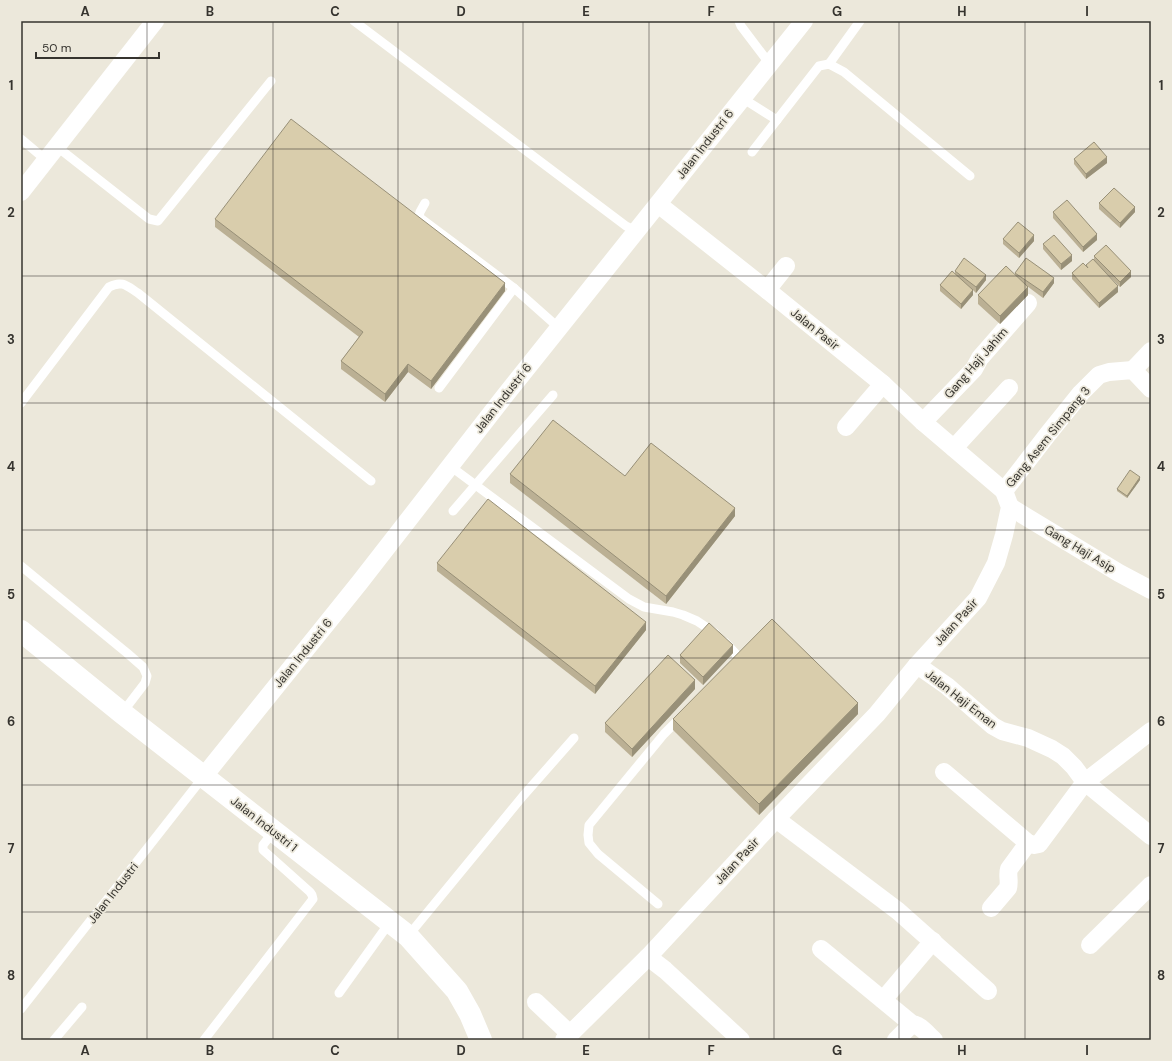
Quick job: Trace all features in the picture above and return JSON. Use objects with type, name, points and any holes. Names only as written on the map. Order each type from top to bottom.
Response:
[{"type":"street","points":[[21,192],[155,21]]},
{"type":"street","name":"Jalan Industri 6","points":[[204,776],[360,582],[450,466],[769,63],[804,21]]},
{"type":"street","name":"Jalan Pasir","points":[[567,1037],[648,957],[776,819],[877,714],[917,665],[978,598],[996,563],[1007,499],[954,448],[923,422],[883,384],[768,290],[658,204]]},
{"type":"street","points":[[768,290],[786,266]]},
{"type":"street","name":"Gang Haji Jahim","points":[[923,422],[974,369],[980,358],[1028,303]]},
{"type":"street","points":[[1151,351],[1132,370],[1151,389]]},
{"type":"street","name":"Gang Asem Simpang 3","points":[[1007,499],[1048,434],[1081,393],[1100,375],[1109,372],[1132,370]]},
{"type":"street","points":[[846,427],[883,384]]},
{"type":"street","points":[[954,448],[1009,388]]},
{"type":"street","name":"Gang Haji Asip","points":[[1007,499],[1119,573],[1151,590]]},
{"type":"street","name":"Jalan Industri 1","points":[[21,631],[122,713],[408,936],[458,991],[481,1040]]},
{"type":"street","name":"Jalan Haji Eman","points":[[917,665],[947,686],[993,726],[1002,731],[1028,738],[1052,748],[1063,756],[1084,782],[1151,836]]},
{"type":"street","points":[[944,772],[1028,843],[1034,845],[1040,844],[1084,782],[1151,731]]},
{"type":"street","points":[[776,819],[898,911],[988,991]]},
{"type":"street","points":[[991,908],[1008,888],[1009,869],[1028,843]]},
{"type":"street","points":[[1090,945],[1151,885]]},
{"type":"street","points":[[883,1000],[933,941]]},
{"type":"street","points":[[822,949],[912,1024],[917,1025],[934,1040]]},
{"type":"street","points":[[648,957],[665,970],[740,1040]]},
{"type":"street","points":[[536,1002],[567,1037]]},
{"type":"street","points":[[896,1040],[912,1024]]},
{"type":"lane","points":[[354,21],[626,226],[636,231]]},
{"type":"lane","points":[[739,21],[741,26],[769,63]]},
{"type":"lane","points":[[829,64],[860,21]]},
{"type":"lane","points":[[752,152],[819,66],[829,64],[844,72],[970,176]]},
{"type":"lane","points":[[21,139],[51,153],[149,219],[158,221],[271,82]]},
{"type":"lane","points":[[742,98],[777,120]]},
{"type":"lane","points":[[425,203],[419,217],[514,288],[560,328]]},
{"type":"lane","points":[[21,403],[109,287],[116,283],[126,285],[138,293],[371,481]]},
{"type":"lane","points":[[439,388],[514,288]]},
{"type":"lane","points":[[453,511],[553,395]]},
{"type":"lane","points":[[450,466],[629,599],[644,607],[683,615],[707,627],[732,648],[737,655],[736,660],[728,670]]},
{"type":"lane","points":[[21,566],[143,667],[147,676],[145,683],[122,713]]},
{"type":"lane","points":[[658,904],[598,854],[589,844],[589,825],[664,734],[688,711]]},
{"type":"lane","points":[[408,936],[523,796],[574,738]]},
{"type":"lane","name":"Jalan Industri","points":[[21,1009],[204,776]]},
{"type":"lane","points":[[204,1040],[313,899],[310,892],[263,850],[263,845],[273,832]]},
{"type":"lane","points":[[339,993],[390,922]]},
{"type":"lane","points":[[54,1040],[82,1007]]},
{"type":"building","points":[[291,119],[505,283],[431,381],[408,364],[385,394],[341,361],[363,332],[215,219]]},
{"type":"building","points":[[1094,142],[1107,157],[1086,174],[1074,159]]},
{"type":"building","points":[[1114,188],[1135,207],[1120,223],[1099,203]]},
{"type":"building","points":[[1067,200],[1097,234],[1083,247],[1053,212]]},
{"type":"building","points":[[1018,222],[1034,235],[1019,253],[1003,239]]},
{"type":"building","points":[[1054,235],[1072,255],[1061,264],[1043,244]]},
{"type":"building","points":[[1106,245],[1131,271],[1120,282],[1094,256]]},
{"type":"building","points":[[964,258],[986,275],[976,287],[955,271]]},
{"type":"building","points":[[1026,258],[1054,278],[1043,292],[1015,273]]},
{"type":"building","points":[[1093,259],[1118,286],[1099,303],[1072,273],[1083,263],[1088,268],[1086,265]]},
{"type":"building","points":[[1006,266],[1028,287],[1000,316],[978,295]]},
{"type":"building","points":[[952,271],[973,290],[961,304],[940,285]]},
{"type":"building","points":[[553,420],[625,476],[651,443],[735,508],[666,596],[510,474]]},
{"type":"building","points":[[1130,470],[1140,477],[1127,496],[1117,489]]},
{"type":"building","points":[[488,499],[646,622],[595,686],[437,563]]},
{"type":"building","points":[[772,619],[858,703],[759,804],[673,719]]},
{"type":"building","points":[[709,623],[733,645],[703,677],[680,655]]},
{"type":"building","points":[[668,655],[695,680],[632,749],[605,723]]}]
